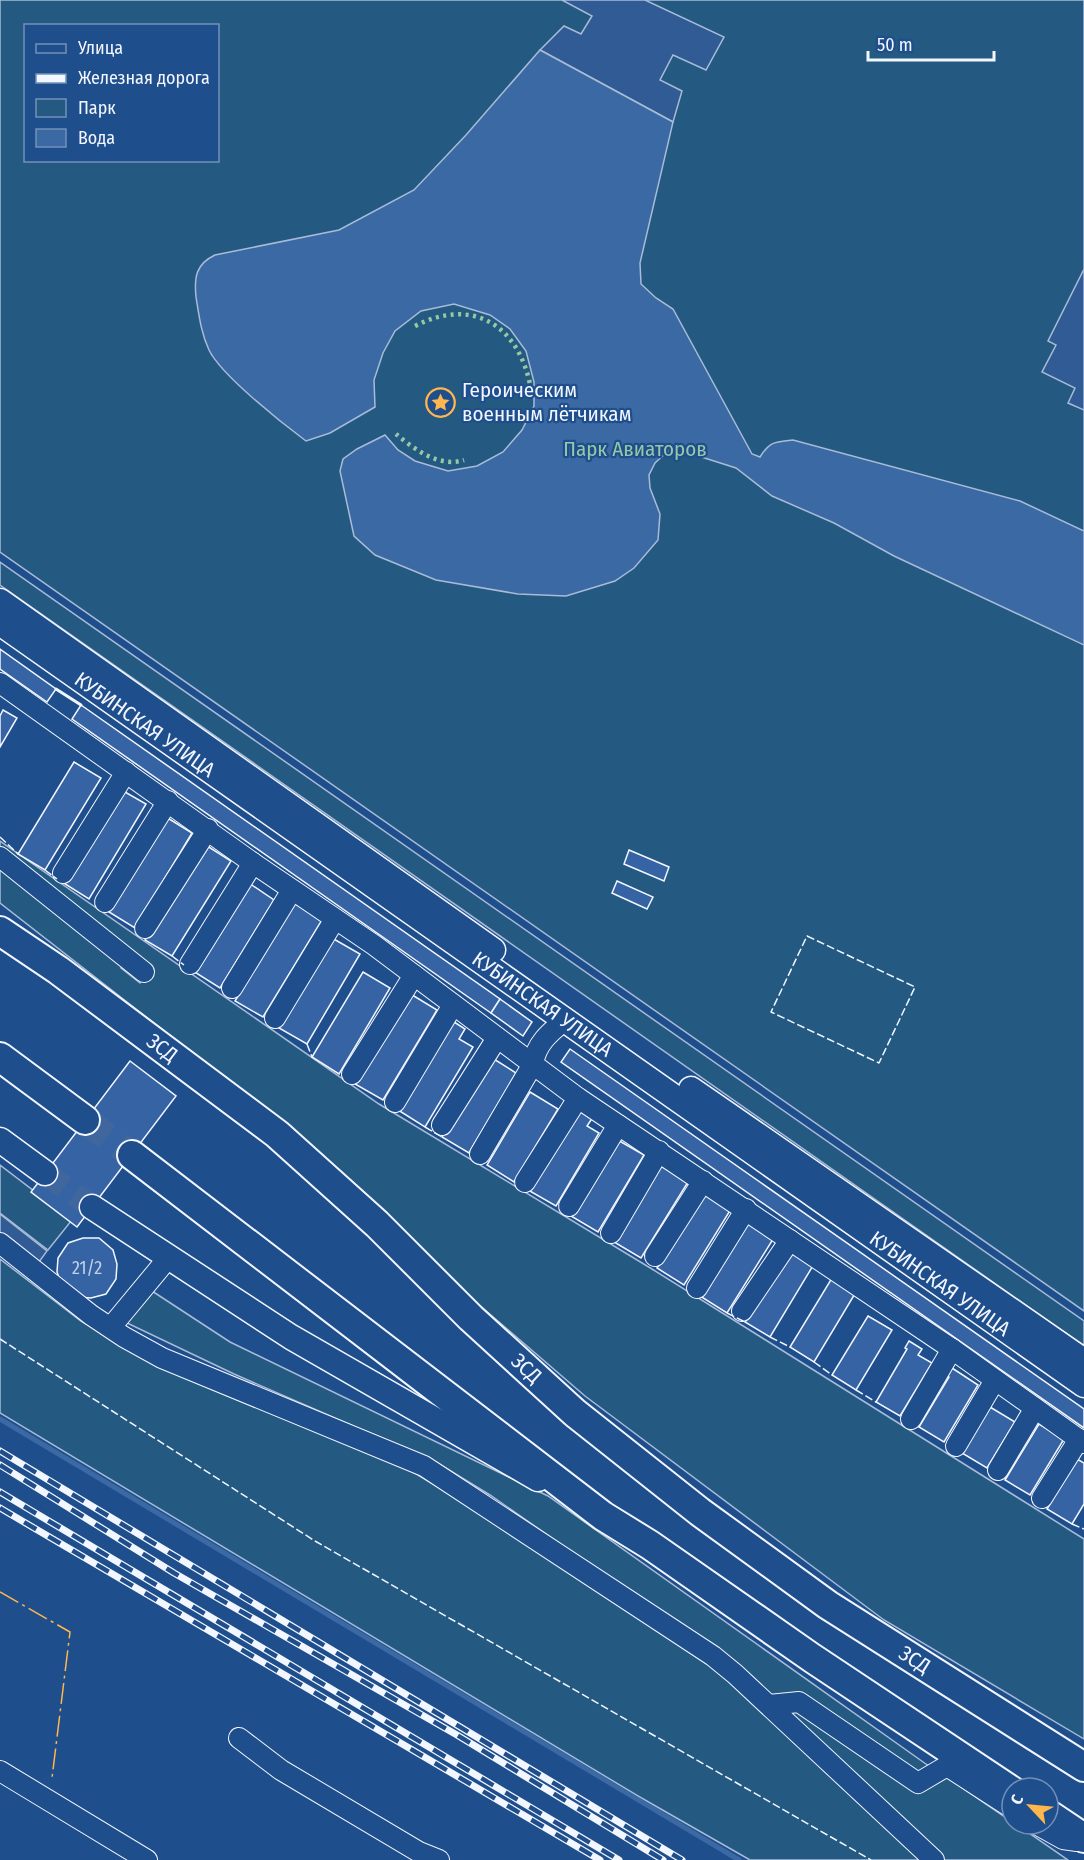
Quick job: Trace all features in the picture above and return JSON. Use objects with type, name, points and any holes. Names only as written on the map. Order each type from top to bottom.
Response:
[{"type":"highway","name":"ЗСД","points":[[0,931],[58,970],[277,1134],[377,1224],[471,1318],[575,1413],[700,1512],[828,1605],[1084,1767]]},
{"type":"highway","points":[[0,1057],[85,1120]]},
{"type":"highway","points":[[132,1155],[603,1516],[650,1545],[812,1658],[1000,1783]]},
{"type":"highway","points":[[1060,1823],[1084,1840]]},
{"type":"main road","name":"КУБИНСКАЯ УЛИЦА","points":[[0,601],[1084,1385]]},
{"type":"main road","name":"КУБИНСКАЯ УЛИЦА","points":[[0,623],[569,1014],[1084,1361]]},
{"type":"main road","points":[[0,921],[58,970]]},
{"type":"main road","points":[[0,1140],[45,1173]]},
{"type":"main road","points":[[92,1207],[291,1338],[603,1516]]},
{"type":"lane","points":[[0,683],[414,975],[578,1098],[952,1349],[1081,1441],[1042,1498]]},
{"type":"lane","points":[[63,873],[126,772]]},
{"type":"lane","points":[[105,902],[168,801]]},
{"type":"lane","points":[[145,928],[208,829]]},
{"type":"lane","points":[[0,857],[144,972]]},
{"type":"lane","points":[[190,964],[254,863]]},
{"type":"lane","points":[[232,988],[292,890]]},
{"type":"lane","points":[[275,1018],[335,920]]},
{"type":"lane","points":[[352,1074],[414,975]]},
{"type":"lane","points":[[395,1102],[453,1005]]},
{"type":"lane","points":[[480,1154],[533,1064],[544,1060],[556,1043],[569,1014]]},
{"type":"lane","points":[[442,1125],[497,1038]]},
{"type":"lane","points":[[525,1182],[578,1098]]},
{"type":"lane","points":[[569,1206],[618,1125]]},
{"type":"lane","points":[[611,1233],[659,1151]]},
{"type":"lane","points":[[655,1257],[703,1181]]},
{"type":"lane","points":[[697,1288],[746,1209]]},
{"type":"lane","points":[[742,1311],[790,1240]]},
{"type":"lane","points":[[0,1243],[48,1283],[111,1327],[162,1358],[424,1466],[713,1656],[769,1705],[934,1860]]},
{"type":"lane","points":[[111,1327],[169,1257]]},
{"type":"lane","points":[[911,1419],[952,1349]]},
{"type":"lane","points":[[956,1446],[995,1380]]},
{"type":"lane","points":[[998,1470],[1035,1408]]},
{"type":"lane","points":[[769,1705],[799,1702],[918,1783],[947,1766],[1000,1801]]},
{"type":"lane","points":[[1015,1733],[1084,1776]]},
{"type":"lane","points":[[240,1738],[281,1770],[419,1852],[439,1860]]},
{"type":"lane","points":[[0,1771],[147,1860]]},
{"type":"lane","points":[[1058,1836],[1063,1839],[1084,1840]]},
{"type":"green space","name":"Парк Авиаторов","points":[[0,0],[1084,0],[1084,1311],[0,552]]},
{"type":"green space","points":[[0,562],[1084,1321],[1084,1346],[0,585]]},
{"type":"green space","points":[[0,841],[379,1104],[652,1269],[1084,1539],[1084,1739],[884,1620],[585,1396],[478,1304],[386,1214],[286,1126],[0,903],[0,866],[122,965],[121,968],[140,983],[151,969],[0,850]]},
{"type":"green space","points":[[0,1165],[72,1220],[48,1250],[0,1213]]},
{"type":"green space","points":[[0,1259],[81,1321],[97,1330],[403,1466],[453,1496],[721,1673],[921,1860],[750,1860],[638,1796],[0,1413]]},
{"type":"green space","points":[[152,1291],[230,1342],[548,1496],[933,1769],[918,1776],[772,1699],[572,1552],[490,1495],[436,1462],[234,1374],[125,1322]]},
{"type":"green space","points":[[797,1706],[917,1788],[942,1774],[1000,1814],[1000,1836],[1033,1836],[1068,1860],[944,1860],[782,1709]]},
{"type":"shaded area","points":[[562,0],[645,0],[724,37],[706,70],[673,55],[660,80],[682,91],[673,122],[540,50],[564,26],[581,34],[592,16]]},
{"type":"shaded area","points":[[1084,269],[1084,410],[1068,403],[1075,388],[1042,372],[1056,345],[1048,341]]},
{"type":"shaded area","points":[[0,1214],[47,1251],[28,1277],[0,1255]]},
{"type":"water","points":[[540,50],[673,122],[640,263],[641,284],[673,309],[752,454],[760,457],[774,443],[793,440],[1020,501],[1084,531],[1084,645],[894,556],[834,523],[772,496],[736,468],[692,454],[668,451],[655,463],[649,475],[650,488],[660,514],[658,540],[634,568],[615,581],[566,596],[518,594],[436,580],[375,555],[354,536],[340,471],[343,459],[385,435],[398,450],[415,461],[448,471],[477,466],[503,452],[522,430],[534,406],[534,382],[526,351],[510,329],[490,315],[454,304],[421,311],[395,331],[383,353],[374,380],[375,407],[330,433],[306,441],[239,385],[209,350],[202,331],[196,297],[196,277],[200,267],[215,255],[339,230],[414,190],[466,135]]},
{"type":"building","points":[[0,649],[56,689],[47,702],[0,669]]},
{"type":"building","points":[[81,705],[500,999],[491,1013],[72,719]]},
{"type":"building","points":[[3,710],[17,718],[0,747],[0,716]]},
{"type":"building","points":[[74,762],[101,778],[45,870],[18,854]]},
{"type":"building","points":[[118,788],[146,804],[89,899],[62,882]]},
{"type":"building","points":[[166,817],[192,833],[135,928],[109,912]]},
{"type":"building","points":[[204,844],[231,861],[172,956],[145,940]]},
{"type":"building","points":[[629,850],[669,867],[664,881],[624,864]]},
{"type":"building","points":[[246,881],[274,900],[220,988],[193,971]]},
{"type":"building","points":[[617,881],[653,897],[647,909],[612,893]]},
{"type":"building","points":[[294,903],[322,920],[263,1017],[235,1001]]},
{"type":"building","points":[[332,938],[360,954],[307,1044],[279,1028]]},
{"type":"building","points":[[363,972],[390,988],[339,1074],[312,1057]]},
{"type":"building","points":[[409,993],[437,1010],[383,1100],[355,1084]]},
{"type":"building","points":[[500,999],[532,1022],[523,1036],[491,1013]]},
{"type":"building","points":[[451,1020],[465,1029],[459,1039],[473,1047],[425,1127],[398,1110]]},
{"type":"building","points":[[570,1049],[1084,1409],[1084,1428],[561,1062]]},
{"type":"building","points":[[489,1056],[516,1073],[469,1153],[442,1137]]},
{"type":"building","points":[[130,1061],[176,1096],[77,1227],[31,1192]]},
{"type":"building","points":[[530,1092],[558,1109],[514,1182],[487,1165]]},
{"type":"building","points":[[578,1108],[593,1117],[587,1126],[599,1133],[556,1206],[528,1190]]},
{"type":"building","points":[[616,1139],[644,1155],[598,1232],[571,1216]]},
{"type":"building","points":[[661,1166],[688,1182],[641,1258],[614,1242]]},
{"type":"building","points":[[704,1192],[731,1209],[684,1285],[657,1268]]},
{"type":"building","points":[[748,1219],[775,1236],[727,1313],[700,1296]]},
{"type":"building","points":[[83,1238],[99,1238],[113,1250],[117,1264],[116,1279],[106,1294],[91,1298],[77,1297],[62,1286],[57,1272],[58,1258],[68,1243]]},
{"type":"building","points":[[789,1249],[814,1264],[770,1337],[745,1322]]},
{"type":"building","points":[[832,1278],[856,1292],[814,1362],[790,1347]]},
{"type":"building","points":[[868,1316],[892,1330],[856,1390],[832,1375]]},
{"type":"building","points":[[909,1341],[922,1349],[918,1355],[932,1363],[900,1416],[876,1402],[907,1349],[905,1348]]},
{"type":"building","points":[[952,1368],[978,1385],[944,1442],[919,1427]]},
{"type":"building","points":[[990,1407],[1015,1422],[987,1468],[962,1453]]},
{"type":"building","points":[[1039,1424],[1064,1439],[1030,1495],[1005,1480]]},
{"type":"building","points":[[1077,1459],[1084,1463],[1084,1504],[1072,1524],[1047,1509]]},
{"type":"waterway","points":[[0,1419],[739,1860]]},
{"type":"tunnel","points":[[85,1120],[132,1155]]},
{"type":"tunnel","points":[[45,1173],[92,1207]]},
{"type":"railway","points":[[0,1451],[682,1860]]},
{"type":"railway","points":[[0,1465],[174,1573],[457,1735],[663,1860]]},
{"type":"railway","points":[[0,1492],[619,1860]]},
{"type":"railway","points":[[0,1508],[600,1860]]},
{"type":"hedge","points":[[415,326],[455,314],[473,316],[489,322],[503,332],[515,346],[524,363],[530,384]]},
{"type":"hedge","points":[[396,434],[427,456],[445,461],[464,460]]},
{"type":"fence","points":[[0,837],[18,854]]},
{"type":"fence","points":[[45,870],[57,879]]},
{"type":"fence","points":[[807,936],[915,987],[879,1063],[771,1012],[807,936]]},
{"type":"fence","points":[[172,956],[184,965]]},
{"type":"fence","points":[[307,1044],[312,1057]]},
{"type":"fence","points":[[425,1127],[442,1137]]},
{"type":"fence","points":[[727,1313],[745,1322]]},
{"type":"fence","points":[[770,1337],[790,1347]]},
{"type":"fence","points":[[0,1339],[315,1541],[871,1860]]},
{"type":"fence","points":[[814,1362],[832,1375]]},
{"type":"fence","points":[[856,1390],[876,1402]]},
{"type":"fence","points":[[1072,1524],[1084,1529]]},
{"type":"wall","points":[[56,689],[81,705]]},
{"type":"power","points":[[0,1592],[70,1632],[52,1778]]},
{"type":"place","name":"Героическим военным лётчикам","points":[[441,402]]}]
